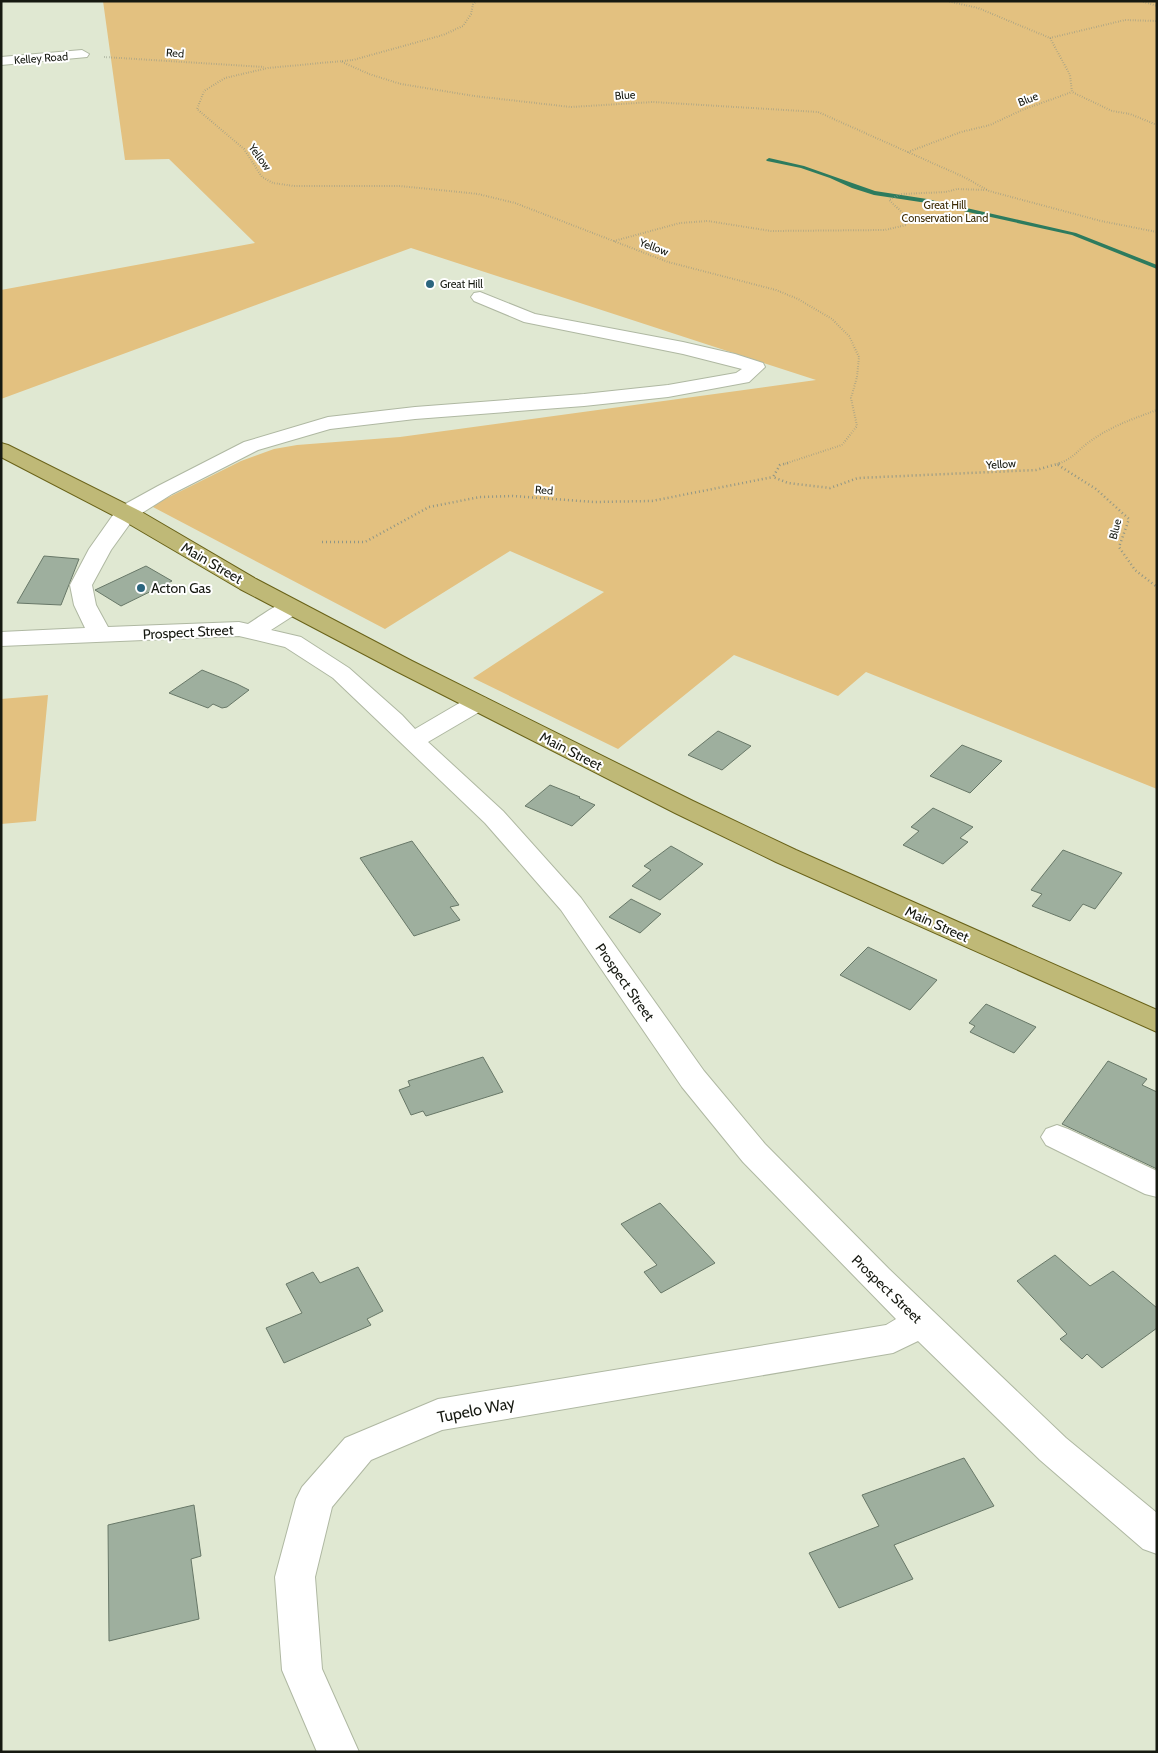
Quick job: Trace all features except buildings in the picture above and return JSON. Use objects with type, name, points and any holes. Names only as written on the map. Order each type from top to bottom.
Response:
[{"type":"main road","name":"Main Street","points":[[1,448],[126,513],[248,584],[477,703],[786,856],[1157,1022]]},
{"type":"street","name":"Kelley Road","points":[[1,61],[82,54]]},
{"type":"street","points":[[100,636],[85,606],[81,585],[100,549],[126,513],[165,490],[251,446],[328,423],[415,413],[584,400],[668,391],[742,378],[756,368],[728,358],[683,348],[530,318],[480,297]]},
{"type":"street","points":[[252,632],[291,607]]},
{"type":"street","name":"Prospect Street","points":[[1,639],[239,629],[293,642],[341,673],[494,817],[571,904],[693,1078],[754,1153],[877,1279],[1053,1449],[1157,1537]]},
{"type":"street","points":[[412,741],[477,703]]},
{"type":"street","points":[[1057,1137],[1157,1185]]},
{"type":"street","name":"Tupelo Way","points":[[338,1752],[302,1670],[295,1577],[314,1499],[358,1449],[438,1415],[893,1338],[921,1322]]},
{"type":"path","name":"Yellow","points":[[477,1],[473,4],[471,14],[463,26],[450,32],[384,52],[341,62],[268,68],[225,78],[204,91],[197,109],[244,149],[262,177],[273,184],[294,186],[400,186],[478,194],[522,206],[668,262],[776,290],[798,299],[832,319],[849,336],[859,357],[857,378],[851,398],[857,426],[842,445],[780,466],[773,477],[788,484],[830,488],[858,478],[1036,470],[1058,465],[1069,460],[1091,440],[1126,421],[1157,410]]},
{"type":"path","points":[[948,1],[978,8],[1050,38],[1125,20],[1157,21]]},
{"type":"path","points":[[1141,1],[1157,6]]},
{"type":"path","points":[[1050,38],[1056,55],[1064,61],[1069,71],[1072,92],[1112,111],[1130,114],[1157,125]]},
{"type":"path","name":"Red","points":[[82,54],[178,63],[236,64],[268,68]]},
{"type":"path","name":"Blue","points":[[341,62],[368,74],[401,84],[542,104],[571,107],[653,102],[818,112],[837,119],[989,190],[1101,221],[1157,232]]},
{"type":"path","name":"Blue","points":[[907,153],[961,132],[990,125],[1022,110],[1072,92]]},
{"type":"path","name":"Blue","points":[[613,242],[649,230],[680,223],[708,221],[771,231],[885,230],[906,226],[907,218],[889,200],[901,194],[946,192],[958,189],[989,190]]},
{"type":"path","name":"Blue","points":[[1058,465],[1094,486],[1129,518],[1119,547],[1129,564],[1145,581],[1157,587]]},
{"type":"path","name":"Red","points":[[322,542],[365,542],[429,507],[454,501],[513,496],[594,502],[652,501],[773,477]]},
{"type":"green space","name":"Great Hill Conservation Land","points":[[103,1],[1157,1],[1157,789],[866,672],[838,696],[734,655],[618,749],[473,678],[604,592],[510,551],[385,629],[151,506],[241,461],[274,449],[297,445],[400,437],[816,380],[411,248],[1,399],[1,290],[255,243],[169,159],[125,160]]},
{"type":"green space","points":[[48,695],[36,821],[1,824],[1,699]]},
{"type":"waterway","points":[[769,160],[802,167],[874,193],[927,201],[1074,234],[1157,267]]},
{"type":"place","name":"Great Hill","points":[[430,284]]},
{"type":"place","name":"Acton Gas","points":[[141,588]]}]
